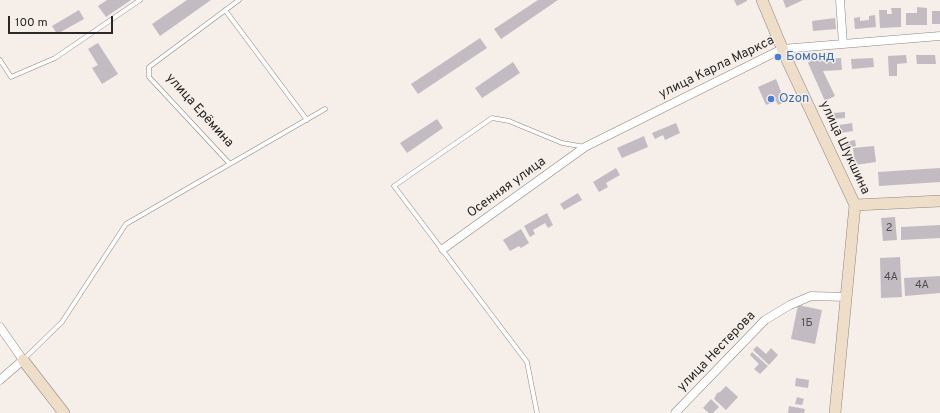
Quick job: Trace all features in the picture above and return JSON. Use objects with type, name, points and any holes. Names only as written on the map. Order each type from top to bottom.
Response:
[{"type":"street","name":"улица Шукшина","points":[[762,0],[782,49],[855,205],[835,413]]},
{"type":"street","points":[[840,0],[843,44]]},
{"type":"street","name":"улица Карла Маркса","points":[[585,147],[782,49],[940,36]]},
{"type":"street","name":"Осенняя улица","points":[[443,249],[585,147]]},
{"type":"street","points":[[855,205],[940,201]]},
{"type":"street","name":"улица Нестерова","points":[[675,413],[765,320],[790,305],[811,296],[847,297]]},
{"type":"street","points":[[0,328],[64,413]]},
{"type":"street","points":[[0,380],[23,360]]},
{"type":"lane","points":[[0,60],[11,77],[55,58],[140,0]]},
{"type":"lane","name":"улица Ерёмина","points":[[230,164],[150,77],[149,67],[239,0]]},
{"type":"lane","points":[[225,10],[307,120]]},
{"type":"lane","points":[[23,360],[62,322],[126,224],[325,109]]},
{"type":"lane","points":[[537,413],[527,362],[394,186],[492,118],[509,121],[562,143],[585,147]]},
{"type":"building","points":[[107,0],[131,0],[106,17],[98,6]]},
{"type":"building","points":[[187,0],[211,0],[160,36],[152,24]]},
{"type":"building","points":[[538,0],[558,0],[501,39],[494,29]]},
{"type":"building","points":[[734,0],[747,0],[747,1],[737,6]]},
{"type":"building","points":[[783,0],[803,0],[786,8]]},
{"type":"building","points":[[917,7],[927,8],[927,25],[906,25],[906,13],[917,13]]},
{"type":"building","points":[[891,8],[901,8],[901,27],[880,28],[879,10],[887,10],[887,14],[892,14]]},
{"type":"building","points":[[79,10],[84,19],[57,34],[52,26]]},
{"type":"building","points":[[932,11],[940,11],[940,24],[932,24]]},
{"type":"building","points":[[875,15],[876,27],[855,29],[854,18],[860,17],[860,21],[869,20],[869,16]]},
{"type":"building","points":[[835,18],[836,29],[813,31],[812,21]]},
{"type":"building","points":[[480,38],[487,48],[418,94],[411,84]]},
{"type":"building","points":[[98,43],[118,74],[102,84],[92,68],[98,65],[88,49]]},
{"type":"building","points":[[906,55],[907,63],[897,64],[897,76],[889,76],[888,56]]},
{"type":"building","points":[[916,55],[935,55],[936,64],[917,64]]},
{"type":"building","points":[[841,58],[842,70],[823,71],[835,96],[825,101],[808,63],[810,60]]},
{"type":"building","points":[[873,58],[874,67],[852,69],[851,59]]},
{"type":"building","points":[[513,62],[520,73],[482,98],[475,88]]},
{"type":"building","points":[[776,79],[785,102],[778,105],[776,101],[766,105],[758,87]]},
{"type":"building","points":[[845,112],[845,118],[833,119],[833,113]]},
{"type":"building","points":[[437,119],[443,128],[407,153],[400,143]]},
{"type":"building","points":[[676,123],[680,133],[665,140],[663,135],[655,139],[652,133]]},
{"type":"building","points":[[852,123],[853,131],[841,133],[839,125]]},
{"type":"building","points":[[644,136],[648,147],[622,158],[617,148]]},
{"type":"building","points":[[855,140],[856,146],[846,148],[845,142]]},
{"type":"building","points":[[874,146],[876,162],[855,165],[853,148]]},
{"type":"building","points":[[616,168],[620,175],[606,183],[608,187],[599,192],[593,182]]},
{"type":"building","points":[[940,168],[940,182],[879,186],[878,172]]},
{"type":"building","points":[[578,193],[582,200],[564,210],[560,204]]},
{"type":"building","points":[[547,213],[553,225],[548,228],[545,223],[533,230],[535,234],[530,237],[524,226]]},
{"type":"building","points":[[895,217],[897,240],[883,241],[881,218]]},
{"type":"building","points":[[940,225],[940,238],[901,240],[901,227]]},
{"type":"building","points":[[521,229],[529,243],[521,248],[519,246],[510,251],[503,240]]},
{"type":"building","points":[[900,257],[902,297],[881,298],[880,258]]},
{"type":"building","points":[[940,276],[940,293],[905,296],[904,278]]},
{"type":"building","points":[[798,305],[822,310],[815,344],[791,339]]},
{"type":"building","points":[[757,346],[766,354],[771,348],[778,355],[769,365],[753,350]]},
{"type":"building","points":[[752,352],[768,366],[760,374],[754,369],[759,364],[750,355]]},
{"type":"building","points":[[796,378],[809,380],[808,388],[795,386]]},
{"type":"building","points":[[726,386],[738,397],[726,410],[714,399],[717,393]]},
{"type":"building","points":[[797,397],[804,399],[802,405],[795,404]]},
{"type":"building","points":[[711,399],[719,407],[713,413],[709,413],[703,408]]},
{"type":"building","points":[[789,406],[805,409],[804,413],[788,413]]},
{"type":"place","name":"Бомонд","points":[[778,57]]},
{"type":"place","name":"Ozon","points":[[771,99]]}]
